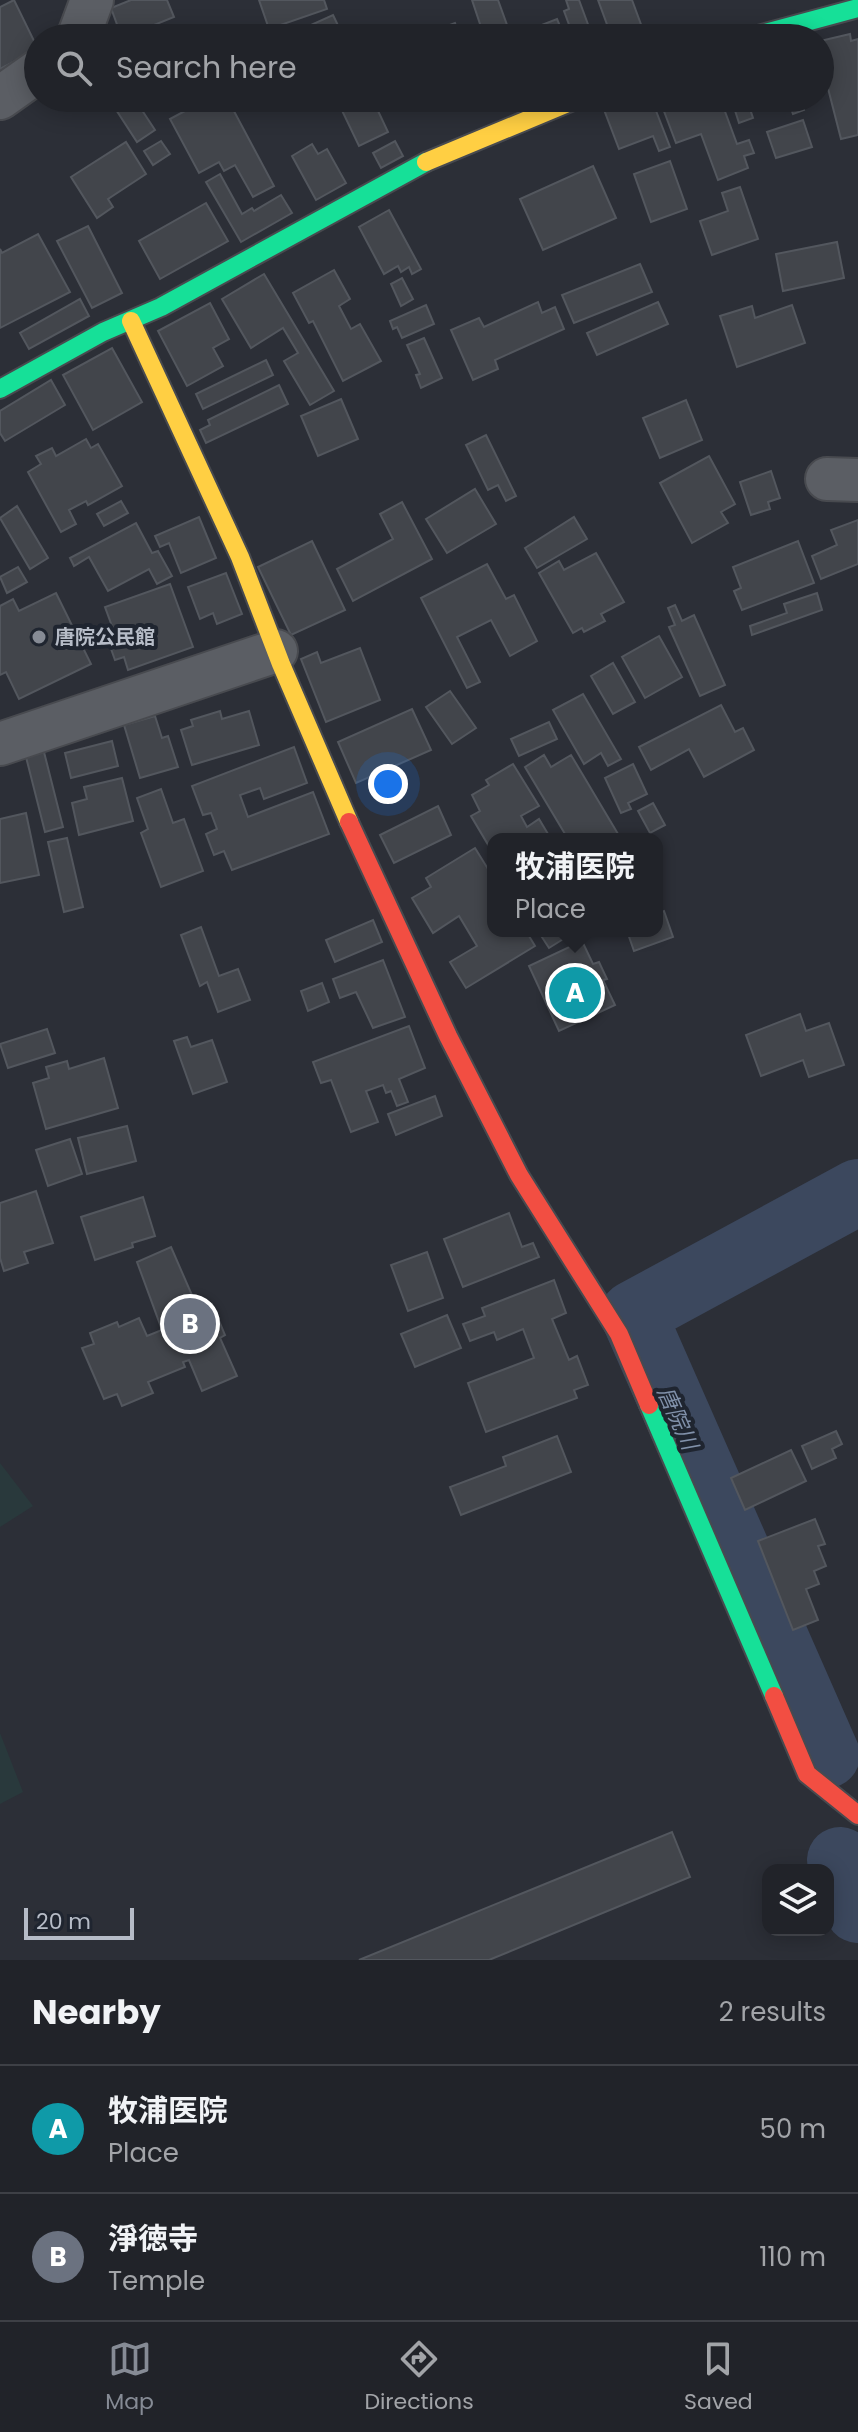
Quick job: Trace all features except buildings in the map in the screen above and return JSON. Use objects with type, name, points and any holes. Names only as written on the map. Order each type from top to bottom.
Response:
[{"type":"street","points":[[83,24],[92,0]]},
{"type":"street","points":[[799,24],[858,8]]},
{"type":"street","points":[[0,98],[24,81]]},
{"type":"street","points":[[0,389],[103,332],[161,307],[418,165],[546,112]]},
{"type":"street","points":[[131,321],[240,557],[349,823],[448,1036],[519,1175],[619,1334],[807,1774],[858,1815]]},
{"type":"street","points":[[0,744],[276,651]]},
{"type":"shaded area","points":[[0,1463],[33,1506],[0,1527]]},
{"type":"shaded area","points":[[0,1733],[23,1792],[0,1804]]},
{"type":"waterway","name":"唐院川","points":[[827,1755],[633,1314],[858,1192]]},
{"type":"waterway","name":"唐院川","points":[[840,1860],[858,1910]]},
{"type":"traffic: fast","points":[[799,24],[858,8]]},
{"type":"traffic: fast","points":[[0,389],[103,332],[161,307],[426,162]]},
{"type":"traffic: fast","points":[[649,1405],[774,1696]]},
{"type":"traffic: slow","points":[[426,162],[546,112]]},
{"type":"traffic: slow","points":[[131,321],[240,557],[281,664],[349,822]]},
{"type":"traffic: jam","points":[[349,822],[448,1036],[519,1175],[619,1334],[649,1405]]},
{"type":"traffic: jam","points":[[774,1696],[807,1774],[858,1815]]},
{"type":"place","name":"唐院公民館","points":[[39,637]]},
{"type":"place","name":"牧浦医院","points":[[575,993]]},
{"type":"place","name":"淨徳寺","points":[[190,1324]]}]
